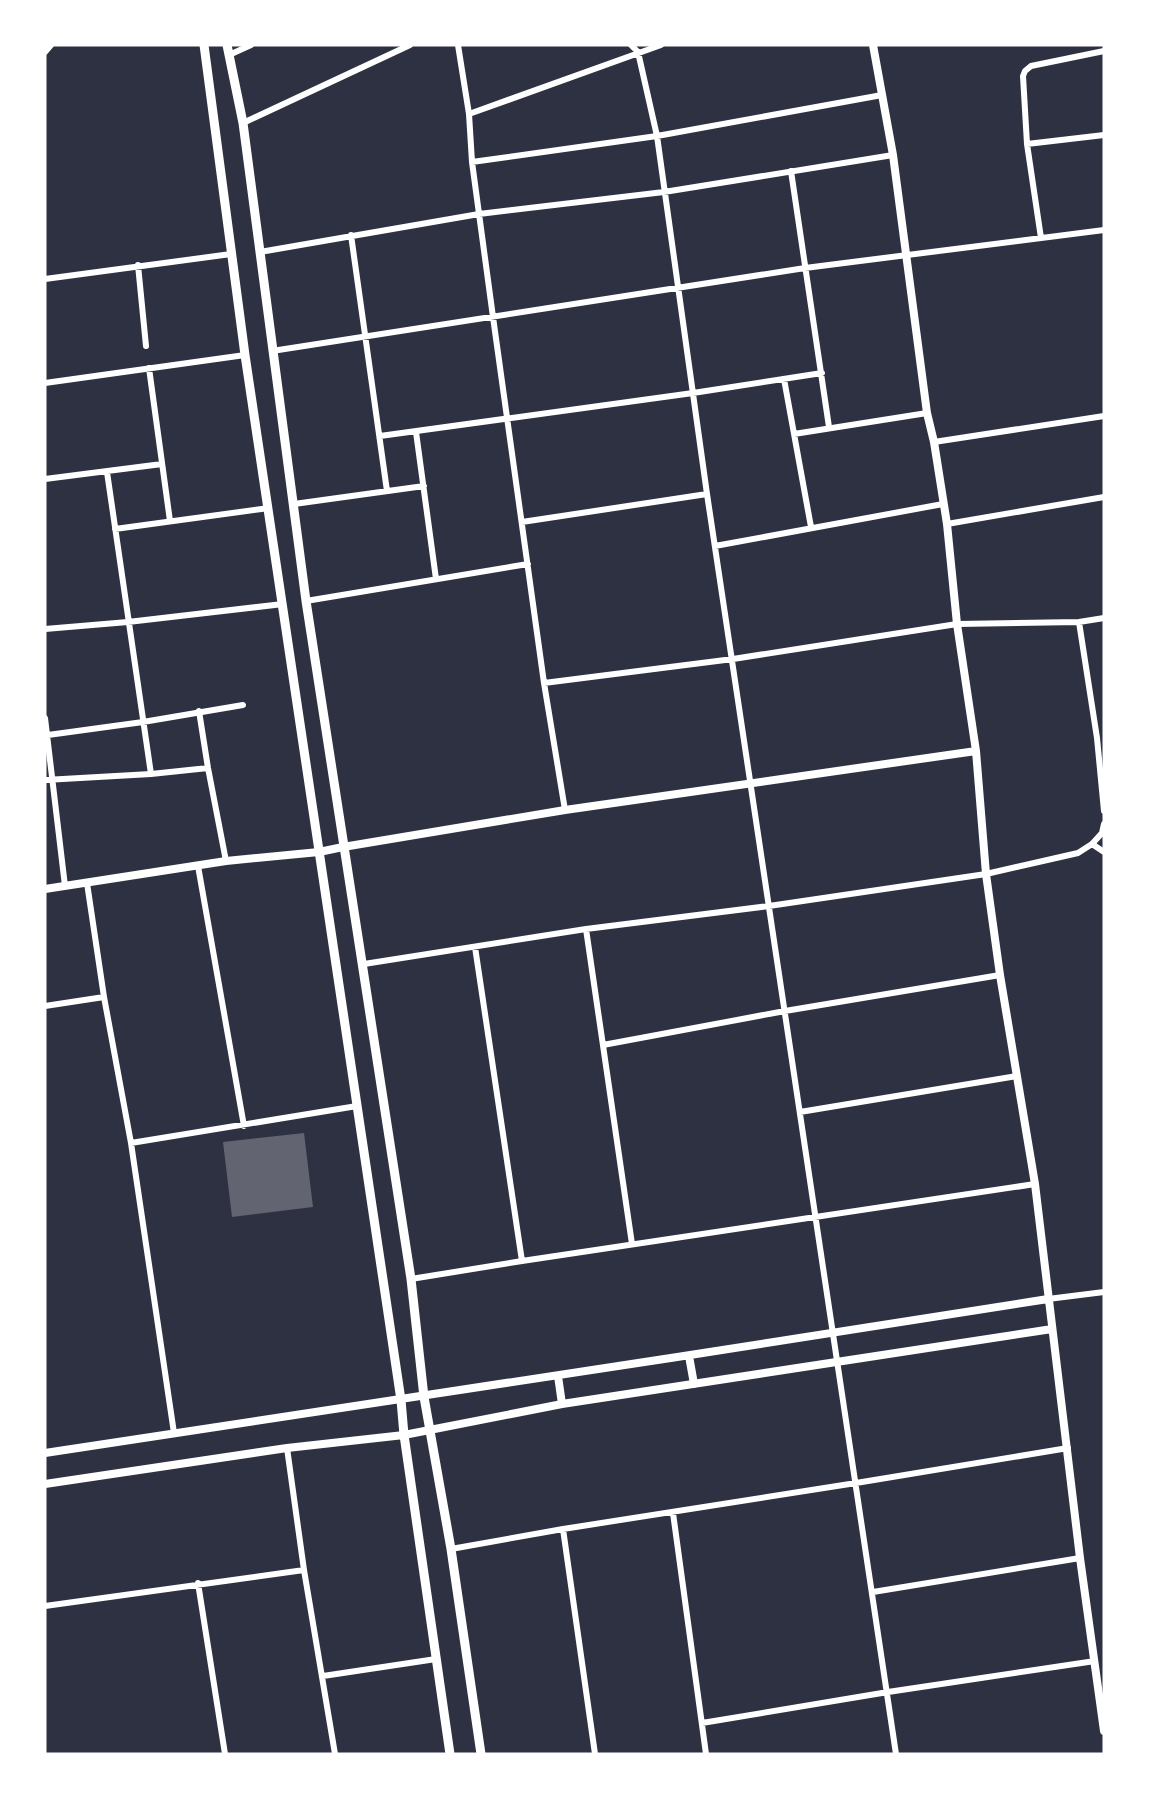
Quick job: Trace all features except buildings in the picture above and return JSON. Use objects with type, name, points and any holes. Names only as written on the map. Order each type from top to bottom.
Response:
[{"type":"main road","points":[[204,45],[245,355],[401,1400],[450,1754]]},
{"type":"main road","points":[[228,50],[243,123],[306,601],[411,1279],[424,1397],[451,1549],[481,1754]]},
{"type":"street","points":[[45,52],[51,45]]},
{"type":"street","points":[[228,50],[250,45]]},
{"type":"street","points":[[243,123],[410,45]]},
{"type":"street","points":[[458,45],[469,114],[472,162],[507,419],[544,683],[565,810]]},
{"type":"street","points":[[631,45],[638,52],[657,136],[707,494],[896,1754]]},
{"type":"street","points":[[469,114],[661,45]]},
{"type":"street","points":[[873,45],[893,155],[927,413],[947,524],[957,624],[976,751],[986,874],[1000,975],[1035,1184],[1080,1558],[1104,1731]]},
{"type":"street","points":[[1041,238],[1027,144],[1022,91],[1023,76],[1030,66],[1104,51]]},
{"type":"street","points":[[472,162],[657,136],[882,95]]},
{"type":"street","points":[[1027,144],[1104,135]]},
{"type":"street","points":[[260,252],[479,214],[664,192],[893,155]]},
{"type":"street","points":[[791,171],[829,427]]},
{"type":"street","points":[[272,351],[805,268],[1104,230]]},
{"type":"street","points":[[351,235],[387,491]]},
{"type":"street","points":[[45,279],[231,254]]},
{"type":"street","points":[[138,265],[146,346]]},
{"type":"street","points":[[45,383],[245,355]]},
{"type":"street","points":[[149,368],[170,521]]},
{"type":"street","points":[[380,436],[822,373]]},
{"type":"street","points":[[784,379],[811,527]]},
{"type":"street","points":[[794,434],[927,413]]},
{"type":"street","points":[[934,442],[1104,416]]},
{"type":"street","points":[[416,432],[436,579]]},
{"type":"street","points":[[45,479],[162,464]]},
{"type":"street","points":[[107,472],[151,774]]},
{"type":"street","points":[[294,504],[424,486]]},
{"type":"street","points":[[522,522],[707,494]]},
{"type":"street","points":[[947,524],[1104,497]]},
{"type":"street","points":[[715,546],[943,504]]},
{"type":"street","points":[[115,529],[268,508]]},
{"type":"street","points":[[306,601],[528,564]]},
{"type":"street","points":[[45,629],[283,604]]},
{"type":"street","points":[[544,683],[733,659],[957,624],[1079,622],[1104,618]]},
{"type":"street","points":[[1079,622],[1100,737],[1104,811]]},
{"type":"street","points":[[48,735],[243,705]]},
{"type":"street","points":[[199,711],[226,861]]},
{"type":"street","points":[[45,718],[64,886]]},
{"type":"street","points":[[45,889],[226,861],[320,852],[565,810],[976,751]]},
{"type":"street","points":[[45,780],[208,768]]},
{"type":"street","points":[[363,964],[586,929],[769,906],[986,874],[1078,853],[1092,844],[1102,833],[1104,824]]},
{"type":"street","points":[[1092,844],[1104,852]]},
{"type":"street","points":[[198,866],[244,1126]]},
{"type":"street","points":[[87,883],[104,997],[131,1143],[174,1433]]},
{"type":"street","points":[[586,929],[633,1244]]},
{"type":"street","points":[[475,948],[522,1261]]},
{"type":"street","points":[[603,1045],[785,1011],[1000,975]]},
{"type":"street","points":[[45,1006],[104,997]]},
{"type":"street","points":[[800,1112],[1017,1076]]},
{"type":"street","points":[[131,1143],[357,1107]]},
{"type":"street","points":[[411,1279],[1035,1184]]},
{"type":"street","points":[[45,1454],[1104,1292]]},
{"type":"street","points":[[45,1484],[287,1448],[404,1434],[562,1404],[1052,1329]]},
{"type":"street","points":[[689,1356],[694,1384]]},
{"type":"street","points":[[558,1376],[562,1404]]},
{"type":"street","points":[[287,1448],[304,1570],[335,1754]]},
{"type":"street","points":[[451,1549],[1068,1448]]},
{"type":"street","points":[[673,1513],[706,1754]]},
{"type":"street","points":[[563,1529],[595,1754]]},
{"type":"street","points":[[873,1592],[1080,1558]]},
{"type":"street","points":[[45,1606],[304,1570]]},
{"type":"street","points":[[198,1583],[225,1754]]},
{"type":"street","points":[[323,1676],[436,1659]]},
{"type":"street","points":[[702,1723],[1095,1661]]}]
